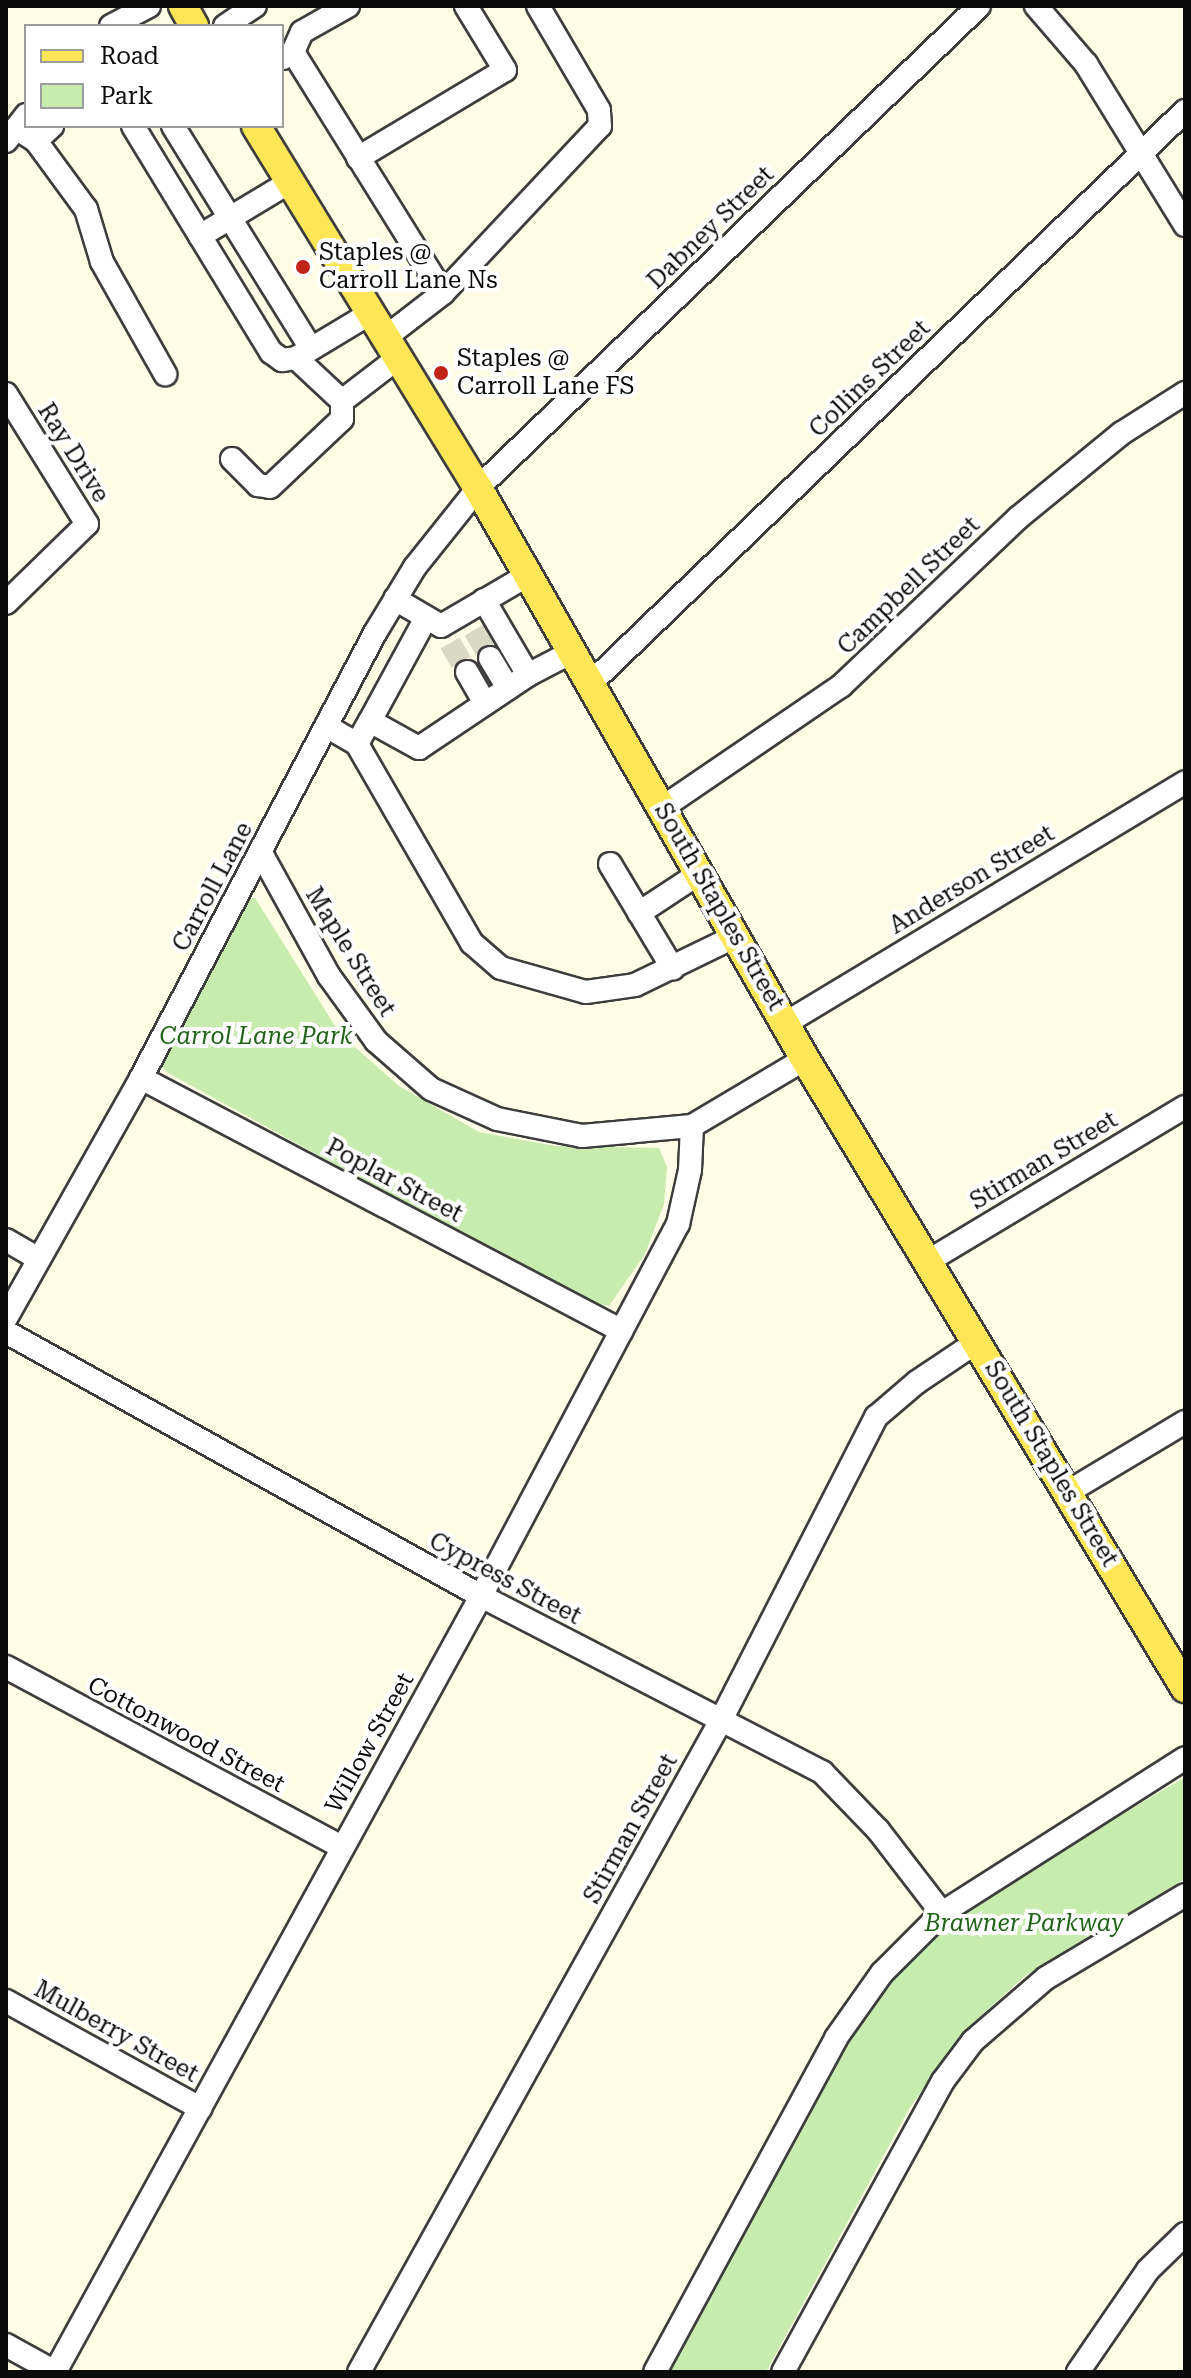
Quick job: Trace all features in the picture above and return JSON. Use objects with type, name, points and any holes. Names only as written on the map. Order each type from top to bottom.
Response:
[{"type":"main road","points":[[183,6],[193,24]]},
{"type":"main road","name":"South Staples Street","points":[[257,128],[478,488],[805,1059],[930,1260],[1185,1688]]},
{"type":"street","points":[[115,24],[149,6]]},
{"type":"street","points":[[228,24],[255,6]]},
{"type":"street","points":[[348,6],[302,32],[287,55],[358,158],[443,293]]},
{"type":"street","points":[[358,158],[505,70],[466,6]]},
{"type":"street","points":[[342,401],[600,126],[599,110],[538,6]]},
{"type":"street","name":"Dabney Street","points":[[478,488],[979,6]]},
{"type":"street","points":[[1036,6],[1086,64],[1144,152],[1185,225]]},
{"type":"street","name":"Collins Street","points":[[590,684],[1185,111]]},
{"type":"street","points":[[16,128],[44,134],[86,209],[102,262],[165,374]]},
{"type":"street","points":[[134,128],[271,352],[282,360],[303,353],[371,313]]},
{"type":"street","points":[[174,128],[231,218],[303,353],[342,401],[342,419],[270,487],[258,485],[232,459]]},
{"type":"street","points":[[200,236],[290,182]]},
{"type":"street","name":"Campbell Street","points":[[662,808],[841,686],[1018,518],[1122,433],[1185,393]]},
{"type":"street","name":"Ray Drive","points":[[6,394],[87,524],[6,603]]},
{"type":"street","name":"Carroll Lane","points":[[6,1318],[36,1257],[141,1078],[395,599],[478,488]]},
{"type":"street","points":[[357,744],[370,721],[439,629],[468,621],[484,600],[528,575]]},
{"type":"street","points":[[395,599],[439,629]]},
{"type":"street","points":[[484,600],[528,675]]},
{"type":"street","points":[[370,721],[419,748],[528,675],[572,652]]},
{"type":"street","points":[[490,658],[508,688]]},
{"type":"street","points":[[467,672],[485,703]]},
{"type":"street","points":[[326,726],[357,744],[472,943],[501,968],[586,992],[635,985],[736,936]]},
{"type":"street","name":"Anderson Street","points":[[786,1023],[1185,782]]},
{"type":"street","name":"Maple Street","points":[[261,853],[329,976],[376,1041],[431,1089],[497,1119],[582,1136],[692,1126],[805,1059]]},
{"type":"street","points":[[610,864],[673,969]]},
{"type":"street","points":[[639,913],[700,873]]},
{"type":"street","name":"Poplar Street","points":[[141,1078],[622,1331]]},
{"type":"street","name":"Stirman Street","points":[[930,1260],[1185,1107]]},
{"type":"street","name":"Willow Street","points":[[55,2372],[481,1596],[678,1224],[690,1170],[692,1126]]},
{"type":"street","points":[[6,1240],[36,1257]]},
{"type":"street","name":"Cypress Street","points":[[6,1332],[481,1596],[822,1772],[878,1830],[942,1913]]},
{"type":"street","name":"Stirman Street","points":[[359,2372],[720,1722],[876,1417],[917,1382],[978,1341]]},
{"type":"street","points":[[1068,1492],[1185,1422]]},
{"type":"street","name":"Cottonwood Street","points":[[6,1667],[341,1847]]},
{"type":"street","points":[[655,2372],[836,2038],[882,1973],[942,1913],[1185,1758]]},
{"type":"street","points":[[783,2372],[943,2081],[973,2041],[1046,1978],[1185,1895]]},
{"type":"street","name":"Mulberry Street","points":[[6,2001],[200,2108]]},
{"type":"street","points":[[1078,2372],[1148,2270],[1185,2234]]},
{"type":"street","points":[[6,2345],[55,2372]]},
{"type":"green space","name":"Carrol Lane Park","points":[[255,898],[340,1034],[399,1086],[479,1132],[555,1146],[659,1148],[667,1167],[664,1204],[645,1254],[609,1306],[585,1301],[168,1073],[160,1064],[246,899]]},
{"type":"green space","name":"Brawner Parkway","points":[[1185,1777],[1185,1879],[1025,1976],[962,2033],[909,2109],[766,2372],[665,2372],[851,2033],[879,1995],[918,1951],[996,1889]]},
{"type":"tunnel","points":[[474,630],[490,658]]},
{"type":"tunnel","points":[[450,643],[467,672]]},
{"type":"place","name":"Staples @ Carroll Lane Ns","points":[[303,267]]},
{"type":"place","name":"Staples @ Carroll Lane FS","points":[[441,373]]}]
